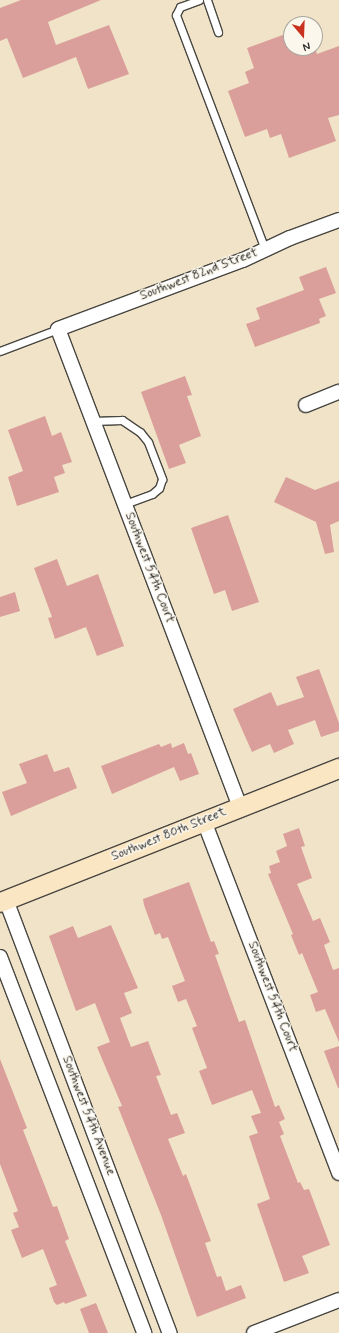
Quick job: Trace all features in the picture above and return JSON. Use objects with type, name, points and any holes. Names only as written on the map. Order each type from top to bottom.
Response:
[{"type":"street","name":"Southwest 82nd Street","points":[[58,329],[243,260],[265,249],[339,220]]},
{"type":"street","name":"Southwest 54th Court","points":[[58,329],[240,807]]},
{"type":"street","points":[[306,405],[339,392]]},
{"type":"street","name":"Southwest 80th Street","points":[[3,901],[339,768]]},
{"type":"street","name":"Southwest 54th Court","points":[[204,821],[339,1173]]},
{"type":"street","name":"Southwest 54th Avenue","points":[[3,901],[170,1333]]},
{"type":"street","name":"Southwest 54th Avenue","points":[[0,957],[144,1333]]},
{"type":"street","points":[[254,1333],[282,1328],[339,1300]]},
{"type":"lane","points":[[199,0],[180,7],[176,15],[265,249]]},
{"type":"lane","points":[[207,0],[218,32]]},
{"type":"lane","points":[[0,351],[58,329]]},
{"type":"lane","points":[[93,421],[122,420],[140,432],[148,442],[162,479],[159,488],[152,494],[125,504]]},
{"type":"building","points":[[21,0],[101,0],[48,22],[56,45],[109,25],[129,74],[88,89],[76,57],[23,78],[7,38],[0,41],[0,8]]},
{"type":"building","points":[[283,35],[283,56],[323,56],[323,52],[339,46],[339,115],[328,118],[336,141],[289,158],[281,134],[270,138],[267,129],[245,137],[228,91],[249,83],[245,72],[254,68],[247,48]]},
{"type":"building","points":[[326,267],[336,293],[319,299],[326,316],[319,319],[320,323],[255,347],[246,324],[260,319],[256,308],[304,290],[299,277]]},
{"type":"building","points":[[185,376],[192,395],[187,396],[201,436],[179,445],[186,463],[169,469],[141,392]]},
{"type":"building","points":[[45,416],[52,436],[61,432],[72,462],[62,465],[65,473],[54,477],[59,492],[17,506],[8,477],[23,471],[8,430]]},
{"type":"building","points":[[286,477],[315,490],[339,481],[339,521],[330,525],[334,552],[325,554],[316,522],[274,502]]},
{"type":"building","points":[[228,515],[259,602],[232,611],[225,590],[214,594],[191,528]]},
{"type":"building","points":[[57,559],[67,586],[98,574],[124,646],[97,656],[86,627],[55,639],[48,618],[52,617],[34,568]]},
{"type":"building","points":[[15,592],[20,611],[0,617],[0,597]]},
{"type":"building","points":[[319,669],[339,723],[339,731],[321,737],[315,720],[288,730],[294,744],[274,753],[270,744],[252,752],[233,709],[271,692],[277,706],[304,697],[296,677]]},
{"type":"building","points":[[171,743],[172,748],[184,743],[188,754],[191,753],[199,774],[180,781],[174,767],[112,794],[101,766],[159,744],[161,747]]},
{"type":"building","points":[[47,754],[54,772],[69,767],[77,788],[11,816],[2,792],[27,783],[19,764]]},
{"type":"building","points":[[299,828],[305,846],[301,847],[312,878],[297,884],[313,921],[320,918],[330,942],[324,945],[333,970],[339,968],[339,1042],[325,1009],[316,1012],[310,995],[318,992],[302,953],[299,955],[291,935],[293,934],[268,874],[271,873],[269,866],[280,862],[276,851],[287,846],[283,834]]},
{"type":"building","points":[[189,882],[211,942],[214,941],[219,954],[215,955],[239,1022],[245,1020],[275,1107],[279,1105],[285,1119],[279,1122],[284,1134],[280,1136],[298,1183],[300,1182],[304,1190],[309,1189],[330,1245],[302,1256],[309,1273],[284,1282],[257,1204],[270,1199],[249,1136],[258,1133],[251,1116],[261,1113],[252,1090],[212,1105],[199,1071],[207,1068],[192,1028],[197,1026],[186,999],[178,1002],[172,986],[185,981],[168,937],[162,939],[160,933],[155,935],[144,905],[143,899]]},
{"type":"building","points":[[111,925],[138,988],[124,993],[132,1013],[120,1018],[131,1047],[148,1041],[161,1075],[156,1076],[171,1115],[177,1113],[185,1133],[168,1139],[183,1176],[186,1174],[211,1241],[205,1243],[217,1277],[221,1276],[226,1291],[241,1285],[246,1298],[197,1317],[161,1215],[118,1107],[122,1106],[97,1047],[110,1042],[95,1003],[76,1011],[49,936],[73,926],[78,938]]},
{"type":"building","points":[[339,1046],[339,1088],[338,1088],[324,1051]]},
{"type":"building","points":[[0,1059],[27,1128],[23,1130],[53,1207],[57,1206],[69,1239],[65,1241],[87,1296],[65,1304],[64,1302],[57,1305],[54,1302],[49,1288],[57,1285],[43,1249],[22,1258],[11,1230],[19,1227],[13,1213],[18,1211],[0,1164]]},
{"type":"building","points":[[96,1303],[108,1333],[89,1333],[80,1309]]}]
